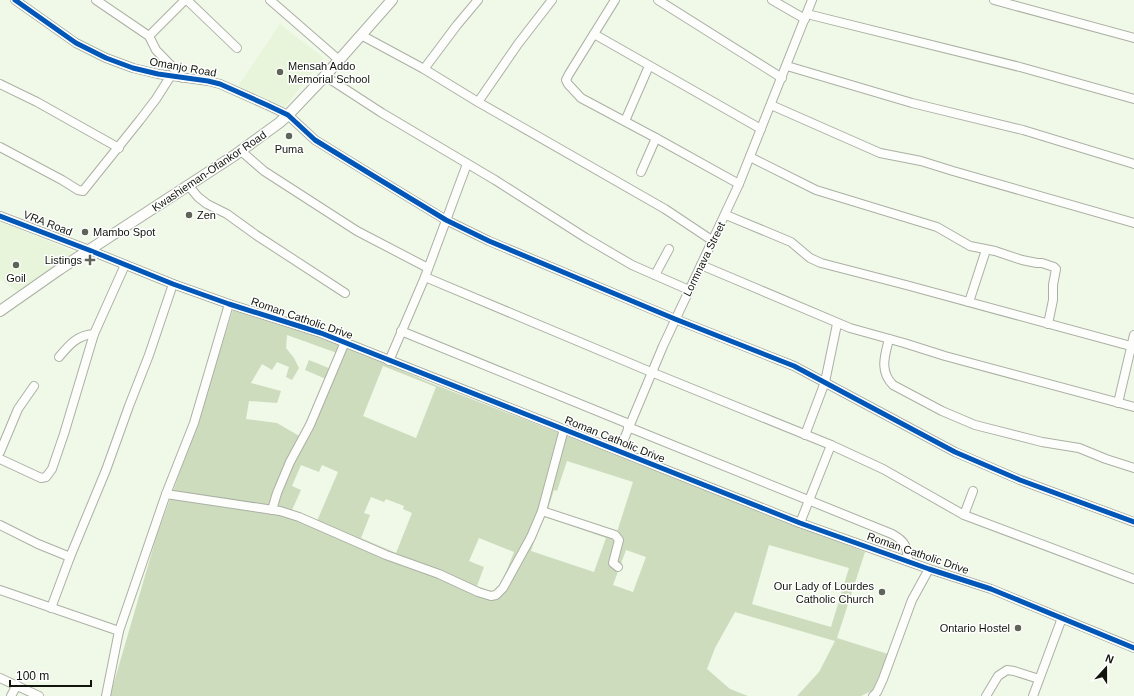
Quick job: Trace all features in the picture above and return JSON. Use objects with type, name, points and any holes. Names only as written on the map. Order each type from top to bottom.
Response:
[{"type":"main road","name":"Kwashieman-Ofankor Road","points":[[0,311],[89,250],[241,151],[288,115],[392,0]]},
{"type":"street","name":"Omanjo Road","points":[[15,0],[61,33],[93,52],[134,68],[170,77],[208,81],[220,84],[248,95],[288,115],[316,140],[446,220],[515,252],[675,319],[794,366],[955,452],[1020,480],[1134,522]]},
{"type":"street","points":[[96,0],[149,36],[156,50],[183,78]]},
{"type":"street","points":[[149,36],[186,0],[237,48]]},
{"type":"street","points":[[270,0],[339,60]]},
{"type":"street","points":[[424,69],[478,0]]},
{"type":"street","points":[[478,102],[518,44],[552,0]]},
{"type":"street","points":[[615,0],[569,74],[566,80],[568,84],[581,98],[739,184]]},
{"type":"street","points":[[658,0],[782,78]]},
{"type":"street","points":[[772,0],[806,16],[1020,67],[1134,99]]},
{"type":"street","name":"Lormnava Street","points":[[619,451],[651,372],[675,319],[726,215],[787,66],[812,0]]},
{"type":"street","points":[[994,0],[1012,2],[1134,38]]},
{"type":"street","points":[[594,34],[761,130]]},
{"type":"street","points":[[361,35],[424,69],[478,102],[665,209],[713,241]]},
{"type":"street","points":[[625,121],[649,66]]},
{"type":"street","points":[[787,66],[912,103],[1023,130],[1134,164]]},
{"type":"street","points":[[324,76],[382,113],[632,265],[689,290]]},
{"type":"street","points":[[0,147],[82,192],[94,179],[156,99],[170,77]]},
{"type":"street","points":[[0,84],[37,102],[118,148]]},
{"type":"street","points":[[771,105],[880,153],[921,161],[1134,223]]},
{"type":"street","points":[[641,172],[656,138]]},
{"type":"street","points":[[241,151],[264,171],[357,231],[428,268]]},
{"type":"street","points":[[750,157],[816,190],[937,227],[964,243],[976,248],[998,251],[1022,260],[1042,263],[1055,268],[1053,300],[1048,324]]},
{"type":"street","points":[[389,360],[425,277],[467,164]]},
{"type":"street","points":[[188,185],[206,204],[227,214],[256,235],[345,293]]},
{"type":"street","points":[[726,215],[791,242],[810,258],[821,263],[1133,347]]},
{"type":"street","name":"VRA Road","points":[[0,216],[89,250]]},
{"type":"street","points":[[655,275],[668,249]]},
{"type":"street","name":"Roman Catholic Drive","points":[[89,250],[173,284],[345,342],[800,523],[929,569],[992,589],[1134,648]]},
{"type":"street","points":[[969,302],[986,250]]},
{"type":"street","points":[[0,459],[41,478],[46,477],[49,474],[64,434],[94,334],[125,265]]},
{"type":"street","points":[[701,265],[837,324],[945,356],[1134,407]]},
{"type":"street","points":[[425,277],[651,372],[831,445],[883,469],[964,515],[1134,579]]},
{"type":"street","points":[[51,608],[70,557],[106,470],[149,355],[173,284]]},
{"type":"street","points":[[106,696],[119,631],[166,494],[194,424],[229,304]]},
{"type":"street","points":[[805,435],[825,382],[837,324]]},
{"type":"street","points":[[401,331],[809,501],[892,534],[901,539],[907,549],[908,561]]},
{"type":"street","points":[[59,357],[74,341],[82,336],[94,334]]},
{"type":"street","points":[[1118,403],[1133,347],[1134,335]]},
{"type":"street","points":[[889,339],[883,362],[889,381],[893,385],[942,411],[984,428],[1042,442],[1079,448],[1134,468]]},
{"type":"street","points":[[272,510],[277,493],[290,462],[310,425],[345,342]]},
{"type":"street","points":[[0,452],[18,409],[34,386]]},
{"type":"street","points":[[166,494],[272,510],[299,517],[386,555],[439,574],[478,592],[491,596],[496,595],[503,588],[531,537],[542,511],[564,429]]},
{"type":"street","points":[[800,523],[831,445]]},
{"type":"street","points":[[964,515],[973,491]]},
{"type":"street","points":[[542,511],[615,535],[619,540],[613,563],[618,567]]},
{"type":"street","points":[[0,525],[38,544],[70,557]]},
{"type":"street","points":[[873,696],[877,692],[883,679],[912,600],[929,569]]},
{"type":"street","points":[[0,590],[119,631]]},
{"type":"street","points":[[1033,696],[1062,618]]},
{"type":"street","points":[[986,696],[998,676],[1007,670],[1039,679]]},
{"type":"street","points":[[0,678],[16,684],[39,696]]},
{"type":"street","points":[[11,696],[16,684]]},
{"type":"shaded area","name":"Mensah Addo Memorial School","points":[[280,24],[324,58],[285,107],[238,86]]},
{"type":"shaded area","points":[[0,221],[74,252],[19,292],[0,279]]},
{"type":"shaded area","points":[[234,307],[339,343],[428,382],[865,552],[837,638],[888,654],[873,690],[861,696],[797,696],[819,672],[835,641],[735,612],[715,648],[707,669],[730,689],[748,696],[110,696],[156,538],[189,447]],"holes":[[[287,335],[337,353],[331,369],[309,360],[305,370],[326,379],[301,437],[277,423],[246,419],[249,401],[277,403],[281,391],[251,383],[262,364],[272,370],[277,362],[289,367],[286,377],[292,380],[299,368],[294,358],[286,348]],[[383,366],[436,387],[416,438],[363,416]],[[567,461],[633,482],[617,532],[548,509],[554,490],[557,491]],[[301,465],[319,472],[322,465],[338,472],[317,521],[292,510],[301,490],[292,486]],[[371,497],[384,502],[386,499],[404,506],[403,509],[412,513],[396,553],[361,538],[370,515],[364,513]],[[543,516],[606,538],[594,572],[531,551]],[[479,538],[514,552],[497,594],[477,586],[484,567],[469,561]],[[769,545],[849,568],[831,627],[752,604]],[[626,550],[646,557],[633,592],[613,585]]]},
{"type":"cycle path","points":[[15,0],[76,43],[106,58],[133,68],[158,74],[220,84],[288,115],[315,140],[446,220],[489,241],[675,319],[794,366],[955,452],[1020,480],[1134,522]]},
{"type":"cycle path","points":[[0,216],[173,284],[229,304],[321,333],[800,523],[929,569],[991,589],[1134,648]]},
{"type":"place","name":"Mensah Addo Memorial School","points":[[280,72]]},
{"type":"place","name":"Puma","points":[[289,136]]},
{"type":"place","name":"Zen","points":[[189,215]]},
{"type":"place","name":"Mambo Spot","points":[[85,232]]},
{"type":"place","name":"Listings","points":[[90,260]]},
{"type":"place","name":"Goil","points":[[16,265]]},
{"type":"place","name":"Our Lady of Lourdes Catholic Church","points":[[882,592]]},
{"type":"place","name":"Ontario Hostel","points":[[1018,628]]}]
